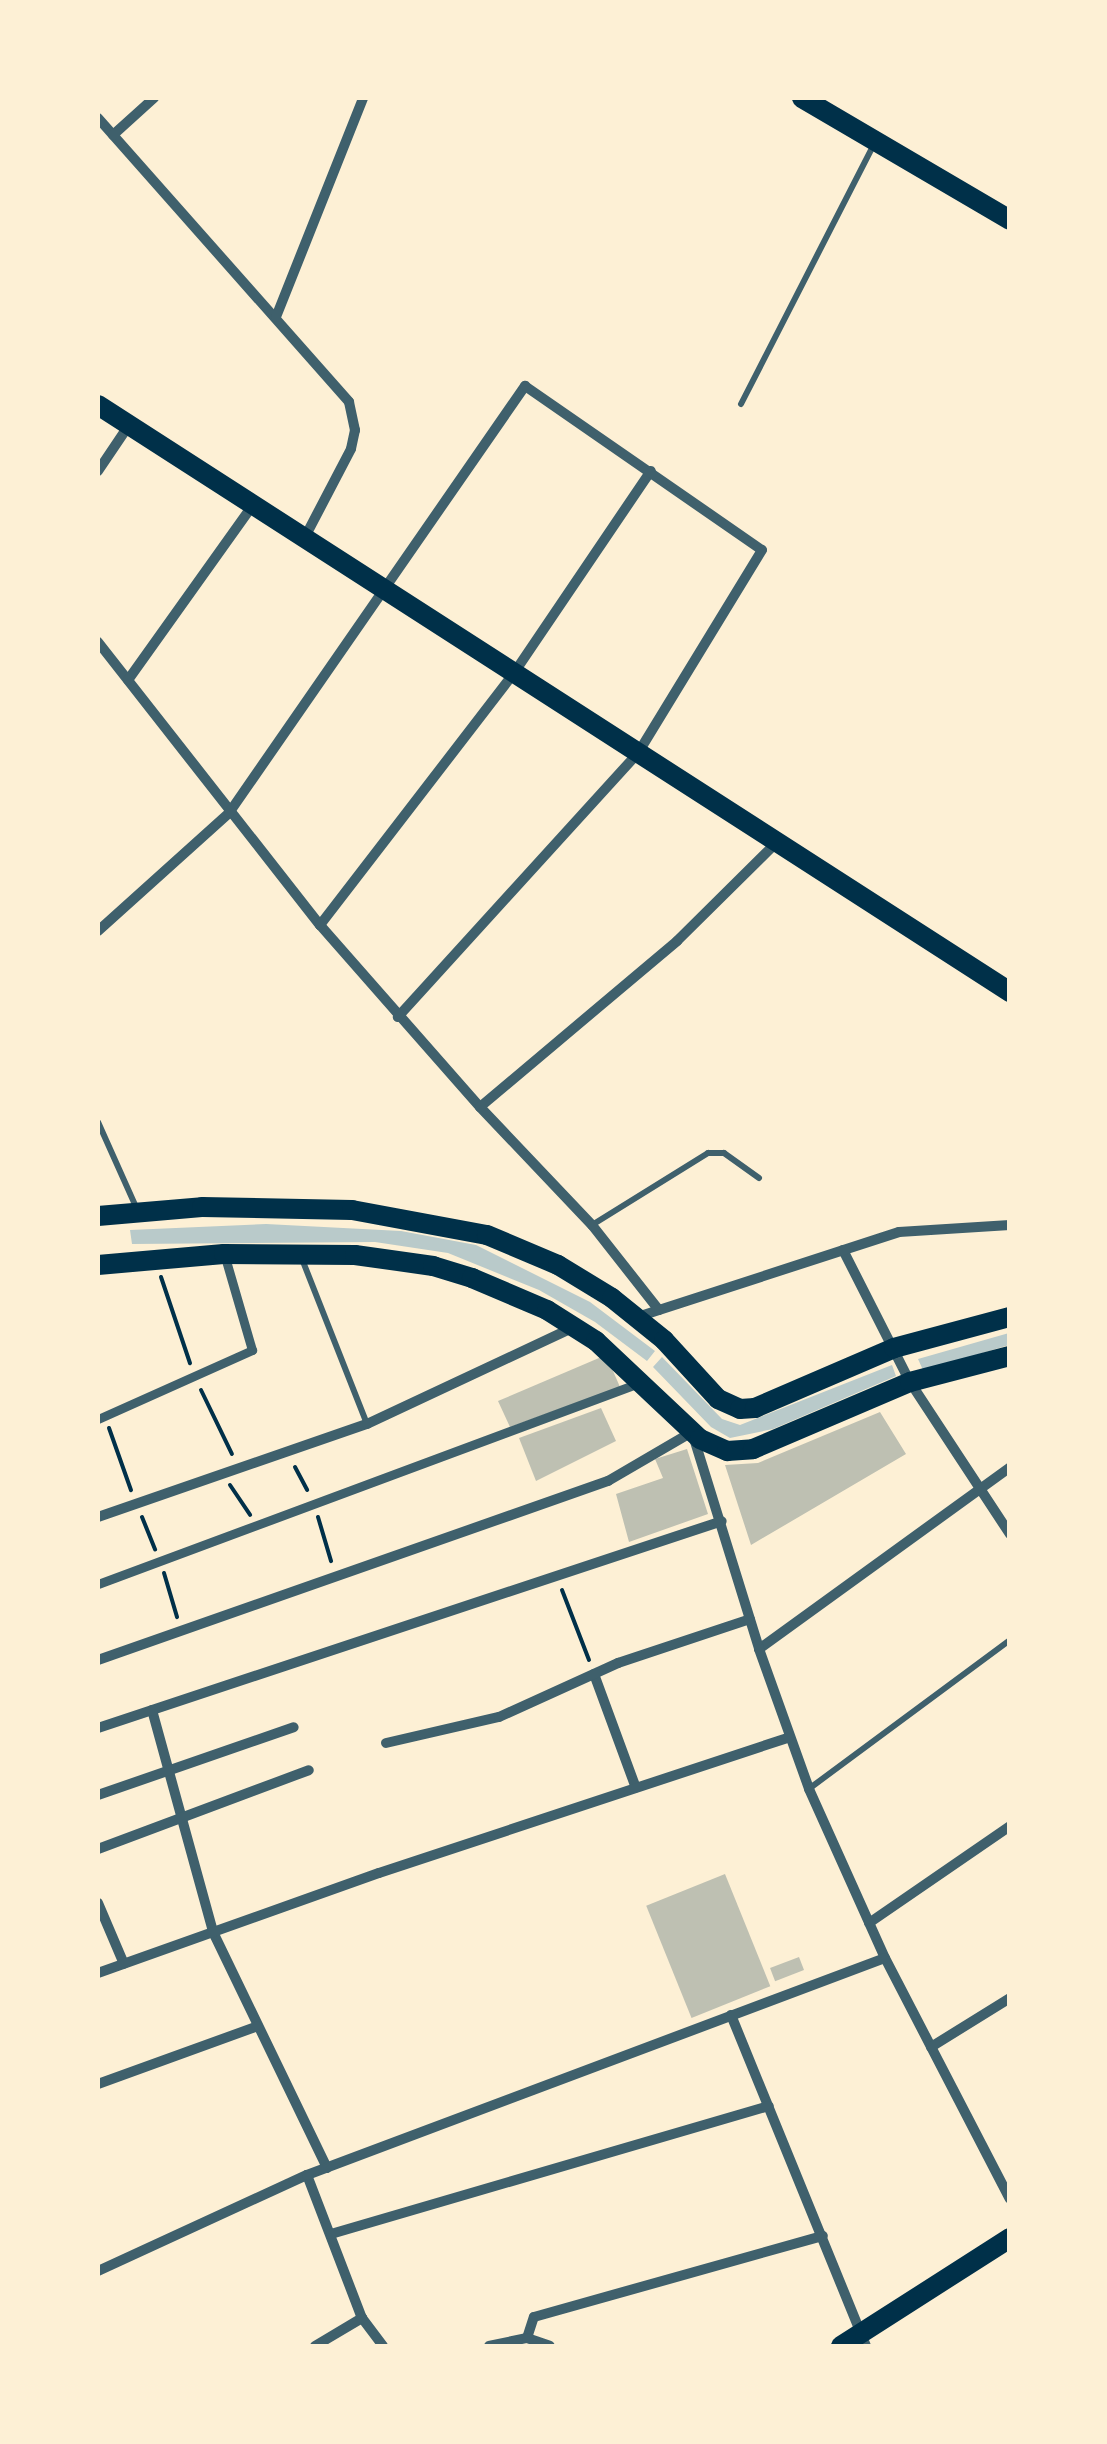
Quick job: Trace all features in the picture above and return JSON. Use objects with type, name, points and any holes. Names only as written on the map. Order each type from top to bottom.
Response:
[{"type":"main road","points":[[802,98],[1010,220]]},
{"type":"main road","points":[[98,405],[1010,992]]},
{"type":"main road","points":[[98,1216],[294,1207],[352,1210],[444,1224],[486,1235],[558,1265],[638,1318],[718,1399],[740,1409],[755,1408],[894,1348],[1010,1316]]},
{"type":"main road","points":[[98,1265],[224,1254],[300,1253],[356,1255],[433,1266],[508,1291],[574,1326],[644,1382],[692,1432],[718,1449],[754,1449],[910,1382],[1010,1356]]},
{"type":"main road","points":[[841,2346],[864,2340],[1010,2238]]},
{"type":"street","points":[[113,135],[154,98]]},
{"type":"street","points":[[276,317],[364,98]]},
{"type":"street","points":[[98,118],[344,393],[355,420],[351,449],[304,538]]},
{"type":"street","points":[[98,931],[229,813],[524,386],[762,550],[638,752],[398,1017]]},
{"type":"street","points":[[98,472],[128,426]]},
{"type":"street","points":[[320,925],[514,673],[651,471]]},
{"type":"street","points":[[128,680],[253,505]]},
{"type":"street","points":[[98,642],[320,925],[398,1017],[592,1225],[660,1310]]},
{"type":"street","points":[[480,1107],[677,940],[776,842]]},
{"type":"street","points":[[638,1318],[899,1232],[1010,1225]]},
{"type":"street","points":[[843,1250],[910,1382],[1010,1534]]},
{"type":"street","points":[[101,1418],[252,1350],[224,1254]]},
{"type":"street","points":[[98,1517],[224,1477],[367,1424],[574,1326]]},
{"type":"street","points":[[98,1584],[644,1382]]},
{"type":"street","points":[[98,1660],[608,1481],[692,1432],[788,1738],[809,1789],[885,1958],[1010,2199]]},
{"type":"street","points":[[759,1649],[1010,1467]]},
{"type":"street","points":[[98,1728],[722,1521]]},
{"type":"street","points":[[386,1743],[499,1718],[594,1674],[750,1619]]},
{"type":"street","points":[[594,1674],[636,1788]]},
{"type":"street","points":[[152,1710],[212,1932],[327,2168]]},
{"type":"street","points":[[98,1795],[294,1727]]},
{"type":"street","points":[[98,1973],[788,1738]]},
{"type":"street","points":[[98,1849],[309,1770]]},
{"type":"street","points":[[869,1923],[1010,1826]]},
{"type":"street","points":[[98,1904],[124,1964]]},
{"type":"street","points":[[98,2271],[306,2176],[885,1958]]},
{"type":"street","points":[[931,2047],[1010,1998]]},
{"type":"street","points":[[731,2015],[864,2340]]},
{"type":"street","points":[[98,2084],[258,2026]]},
{"type":"street","points":[[331,2234],[769,2106]]},
{"type":"street","points":[[306,2176],[362,2318],[383,2346]]},
{"type":"street","points":[[527,2338],[534,2317],[823,2236]]},
{"type":"street","points":[[315,2346],[362,2318]]},
{"type":"street","points":[[488,2346],[527,2338],[550,2346]]},
{"type":"lane","points":[[741,404],[876,141]]},
{"type":"lane","points":[[98,1122],[138,1212]]},
{"type":"lane","points":[[592,1225],[708,1153],[724,1154],[759,1178]]},
{"type":"lane","points":[[300,1253],[367,1424]]},
{"type":"lane","points":[[809,1789],[1010,1640]]},
{"type":"path","points":[[101,1418],[160,1562],[182,1630]]},
{"type":"path","points":[[224,1477],[258,1526]]},
{"type":"path","points":[[557,1576],[594,1674]]},
{"type":"shaded area","points":[[266,1224],[401,1231],[476,1245],[590,1302],[655,1351],[647,1361],[595,1322],[539,1290],[448,1253],[375,1242],[132,1244],[130,1230]]},
{"type":"shaded area","points":[[1009,1333],[1009,1345],[966,1358],[923,1370],[918,1359]]},
{"type":"shaded area","points":[[662,1357],[722,1419],[740,1425],[892,1365],[896,1376],[773,1429],[730,1438],[711,1427],[653,1367]]},
{"type":"building","points":[[606,1355],[620,1387],[510,1427],[498,1401]]},
{"type":"building","points":[[601,1408],[616,1441],[536,1481],[519,1438]]},
{"type":"building","points":[[880,1412],[906,1454],[751,1545],[725,1465],[758,1463]]},
{"type":"building","points":[[687,1449],[708,1514],[629,1542],[616,1494],[663,1478],[655,1459]]},
{"type":"building","points":[[725,1874],[770,1986],[692,2018],[646,1906]]},
{"type":"building","points":[[799,1957],[804,1970],[775,1981],[770,1968]]}]
